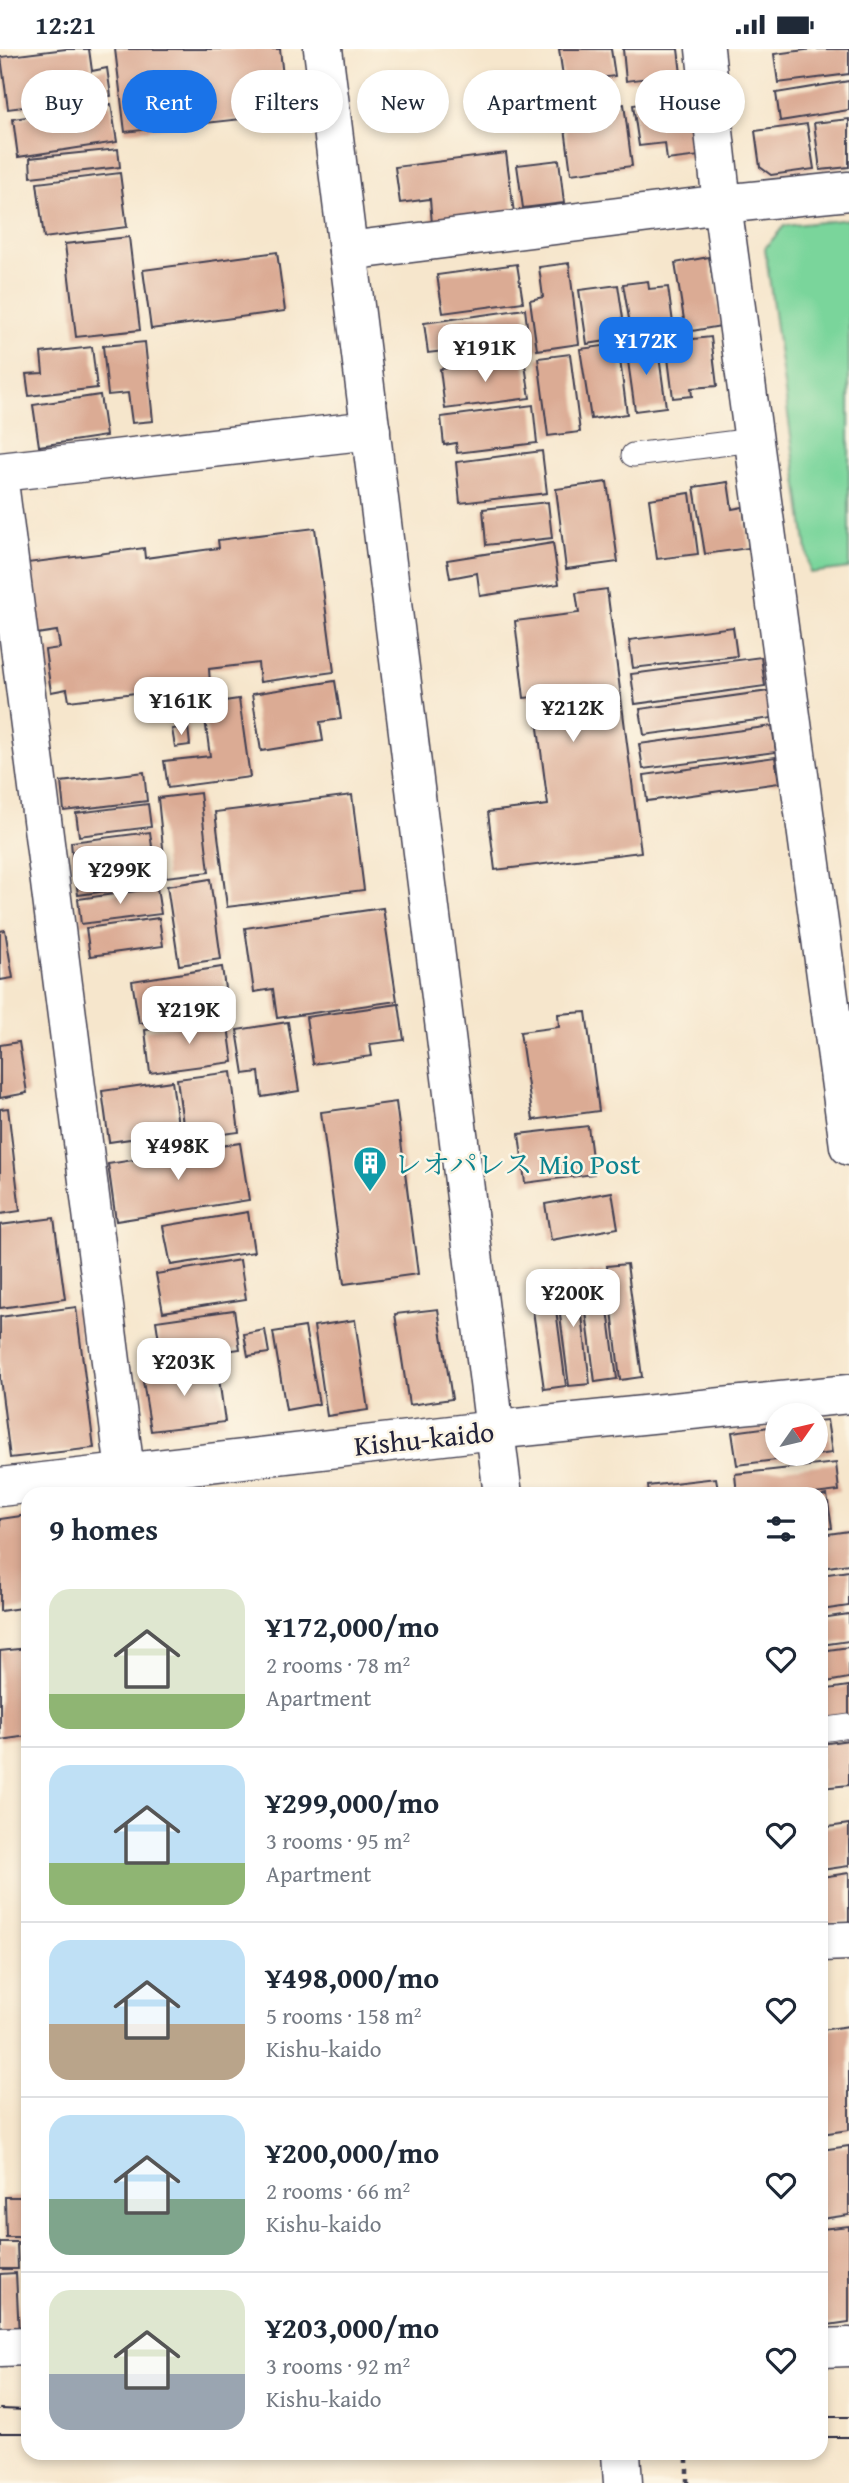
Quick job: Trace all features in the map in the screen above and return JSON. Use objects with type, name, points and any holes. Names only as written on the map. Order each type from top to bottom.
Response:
[{"type":"street","points":[[323,49],[502,1487]]},
{"type":"street","points":[[705,49],[722,204],[849,1146]]},
{"type":"street","points":[[348,251],[722,204],[849,191]]},
{"type":"street","points":[[0,472],[370,430]]},
{"type":"street","points":[[0,491],[127,1483]]},
{"type":"street","name":"Kishu-kaido","points":[[0,1487],[127,1483],[495,1430],[849,1394]]},
{"type":"street","points":[[828,1942],[849,1941]]},
{"type":"street","points":[[0,2347],[21,2346]]},
{"type":"street","points":[[828,2347],[849,2347]]},
{"type":"street","points":[[622,2460],[624,2483]]},
{"type":"lane","points":[[633,456],[754,440]]},
{"type":"lane","points":[[828,1729],[849,1726]]},
{"type":"path","points":[[687,2460],[687,2483]]},
{"type":"green space","points":[[849,219],[849,568],[810,573],[765,248],[784,226]]},
{"type":"building","points":[[89,49],[92,70],[21,70],[21,107],[8,109],[1,57]]},
{"type":"building","points":[[115,49],[280,49],[282,70],[231,70],[231,120],[217,122],[217,70],[122,70],[122,107]]},
{"type":"building","points":[[559,49],[611,49],[614,70],[562,70]]},
{"type":"building","points":[[623,49],[678,49],[681,70],[635,70],[635,80],[626,81]]},
{"type":"building","points":[[813,49],[849,49],[849,74],[778,83],[774,54]]},
{"type":"building","points":[[108,75],[111,96],[108,96]]},
{"type":"building","points":[[849,81],[849,110],[780,121],[776,93]]},
{"type":"building","points":[[108,104],[111,104],[117,142],[18,157],[13,119],[21,118],[21,133],[108,133]]},
{"type":"building","points":[[621,104],[624,104],[632,166],[571,174],[566,133],[621,133]]},
{"type":"building","points":[[849,119],[849,167],[820,170],[814,123]]},
{"type":"building","points":[[807,124],[814,169],[771,175],[760,167],[755,131]]},
{"type":"building","points":[[637,133],[697,133],[700,156],[667,160],[665,143],[639,146]]},
{"type":"building","points":[[118,149],[120,167],[31,177],[30,158]]},
{"type":"building","points":[[506,153],[514,213],[432,224],[430,199],[400,203],[395,167]]},
{"type":"building","points":[[559,160],[564,203],[523,208],[517,165]]},
{"type":"building","points":[[120,173],[127,227],[44,238],[37,183]]},
{"type":"building","points":[[129,237],[140,330],[76,337],[65,244]]},
{"type":"building","points":[[277,252],[285,311],[151,329],[143,270]]},
{"type":"building","points":[[709,257],[721,326],[686,332],[675,263]]},
{"type":"building","points":[[569,263],[579,344],[537,350],[530,300],[543,297],[539,267]]},
{"type":"building","points":[[517,264],[523,302],[443,313],[437,275]]},
{"type":"building","points":[[648,281],[649,289],[668,287],[674,330],[632,336],[623,284]]},
{"type":"building","points":[[618,285],[626,338],[587,344],[579,290]]},
{"type":"building","points":[[525,309],[530,350],[453,360],[452,350],[428,353],[424,323]]},
{"type":"building","points":[[711,337],[717,386],[691,388],[692,396],[673,398],[666,342]]},
{"type":"building","points":[[145,342],[153,421],[132,423],[128,393],[108,395],[103,346]]},
{"type":"building","points":[[657,342],[666,407],[635,411],[626,347]]},
{"type":"building","points":[[618,344],[627,414],[591,419],[580,349]]},
{"type":"building","points":[[92,347],[97,388],[29,396],[26,374],[43,373],[41,353]]},
{"type":"building","points":[[570,354],[580,432],[548,436],[538,358]]},
{"type":"building","points":[[524,358],[530,398],[445,409],[440,369]]},
{"type":"building","points":[[100,395],[106,436],[39,446],[33,405]]},
{"type":"building","points":[[533,405],[537,443],[457,453],[456,443],[444,445],[441,417]]},
{"type":"building","points":[[542,451],[547,493],[460,503],[456,462]]},
{"type":"building","points":[[607,482],[618,562],[566,569],[556,489]]},
{"type":"building","points":[[728,482],[732,509],[743,507],[749,548],[705,554],[694,487]]},
{"type":"building","points":[[690,493],[698,554],[657,559],[649,499]]},
{"type":"building","points":[[548,502],[552,538],[486,545],[483,509]]},
{"type":"building","points":[[315,528],[334,672],[260,682],[258,663],[209,669],[210,684],[69,701],[67,689],[51,692],[45,650],[60,648],[57,631],[36,634],[27,563],[144,548],[145,558],[219,548],[218,540]]},
{"type":"building","points":[[553,543],[559,584],[480,596],[477,573],[450,578],[447,560]]},
{"type":"building","points":[[607,589],[641,852],[495,870],[488,812],[548,805],[534,697],[524,698],[515,621],[579,613],[576,593]]},
{"type":"building","points":[[733,627],[737,656],[633,668],[629,640]]},
{"type":"building","points":[[761,657],[765,686],[635,704],[631,674]]},
{"type":"building","points":[[335,681],[341,719],[320,722],[323,741],[261,751],[252,694]]},
{"type":"building","points":[[769,691],[772,718],[644,735],[640,709]]},
{"type":"building","points":[[239,699],[250,777],[168,788],[164,761],[210,756],[203,704]]},
{"type":"building","points":[[772,726],[776,752],[643,769],[639,744]]},
{"type":"building","points":[[188,727],[190,745],[175,747],[172,729]]},
{"type":"building","points":[[775,757],[779,783],[647,801],[644,775]]},
{"type":"building","points":[[144,772],[147,801],[64,811],[61,782]]},
{"type":"building","points":[[200,793],[209,872],[166,877],[158,798]]},
{"type":"building","points":[[352,795],[364,890],[227,907],[215,812]]},
{"type":"building","points":[[148,804],[151,827],[79,836],[76,813]]},
{"type":"building","points":[[150,832],[153,854],[73,864],[71,842]]},
{"type":"building","points":[[153,858],[156,884],[78,895],[75,870]]},
{"type":"building","points":[[210,879],[221,959],[179,965],[167,886]]},
{"type":"building","points":[[157,888],[161,914],[81,924],[78,899]]},
{"type":"building","points":[[383,908],[397,1001],[277,1018],[273,989],[254,992],[245,928]]},
{"type":"building","points":[[159,918],[163,946],[90,956],[86,928]]},
{"type":"building","points":[[5,930],[13,978],[0,980],[0,931]]},
{"type":"building","points":[[222,967],[228,1010],[139,1023],[132,981]]},
{"type":"building","points":[[399,1004],[404,1040],[370,1044],[372,1056],[313,1064],[306,1017]]},
{"type":"building","points":[[586,1012],[599,1111],[533,1120],[520,1032],[559,1027],[558,1014]]},
{"type":"building","points":[[227,1019],[233,1062],[150,1073],[145,1030]]},
{"type":"building","points":[[288,1022],[299,1091],[262,1097],[259,1072],[244,1074],[237,1030]]},
{"type":"building","points":[[19,1042],[27,1093],[0,1098],[0,1045]]},
{"type":"building","points":[[231,1072],[239,1132],[185,1139],[177,1079]]},
{"type":"building","points":[[172,1081],[179,1132],[109,1142],[102,1091]]},
{"type":"building","name":"レオパレス Mio Post","points":[[396,1102],[418,1274],[344,1284],[321,1112]]},
{"type":"building","points":[[8,1108],[20,1211],[0,1214],[0,1109]]},
{"type":"building","points":[[588,1126],[594,1174],[525,1183],[519,1134]]},
{"type":"building","points":[[240,1143],[249,1200],[116,1221],[108,1164]]},
{"type":"building","points":[[612,1192],[618,1228],[551,1240],[545,1204]]},
{"type":"building","points":[[248,1212],[254,1252],[171,1265],[163,1226]]},
{"type":"building","points":[[54,1218],[65,1299],[0,1308],[0,1225]]},
{"type":"building","points":[[240,1260],[246,1299],[163,1312],[156,1274]]},
{"type":"building","points":[[627,1264],[642,1377],[620,1380],[607,1266]]},
{"type":"building","points":[[603,1271],[617,1379],[595,1382],[581,1273]]},
{"type":"building","points":[[577,1273],[590,1384],[569,1386],[555,1276]]},
{"type":"building","points":[[552,1279],[566,1386],[544,1389],[529,1282]]},
{"type":"building","points":[[76,1307],[94,1448],[10,1458],[0,1378],[0,1317]]},
{"type":"building","points":[[438,1309],[452,1399],[409,1405],[395,1314]]},
{"type":"building","points":[[234,1310],[240,1349],[162,1360],[156,1321]]},
{"type":"building","points":[[355,1320],[368,1410],[327,1416],[314,1326]]},
{"type":"building","points":[[305,1327],[319,1404],[286,1410],[273,1332]]},
{"type":"building","points":[[265,1330],[269,1353],[248,1356],[244,1334]]},
{"type":"building","points":[[217,1364],[225,1422],[151,1431],[142,1375]]},
{"type":"building","points":[[828,1427],[832,1453],[828,1454]]},
{"type":"building","points":[[765,1428],[765,1461],[737,1465],[732,1432]]},
{"type":"building","points":[[836,1463],[839,1491],[828,1492],[828,1487],[736,1487],[735,1474],[799,1467],[828,1467],[828,1464]]},
{"type":"building","points":[[716,1478],[718,1487],[648,1487]]},
{"type":"building","points":[[828,1502],[832,1528],[828,1528]]},
{"type":"building","points":[[21,1516],[21,1608],[0,1611],[0,1519]]},
{"type":"building","points":[[849,1531],[849,1564],[828,1567],[828,1534]]},
{"type":"building","points":[[849,1571],[849,1606],[828,1609],[828,1574]]},
{"type":"building","points":[[849,1614],[849,1641],[828,1644],[828,1617]]},
{"type":"building","points":[[849,1647],[849,1678],[828,1682],[828,1650]]},
{"type":"building","points":[[21,1649],[21,1737],[0,1740],[0,1651]]},
{"type":"building","points":[[849,1686],[849,1719],[828,1722],[828,1689]]},
{"type":"building","points":[[849,1740],[849,1785],[828,1787],[828,1743]]},
{"type":"building","points":[[849,1824],[849,1866],[828,1869],[828,1827]]},
{"type":"building","points":[[849,1873],[849,1922],[828,1925],[828,1876]]},
{"type":"building","points":[[849,2026],[849,2130],[828,2133],[828,2029]]},
{"type":"building","points":[[849,2146],[849,2215],[828,2218],[828,2149]]},
{"type":"building","points":[[5,2197],[21,2197],[21,2237],[6,2237]]},
{"type":"building","points":[[849,2226],[849,2322],[828,2325],[828,2228]]},
{"type":"building","points":[[0,2242],[17,2242],[18,2269],[0,2269]]},
{"type":"building","points":[[16,2273],[19,2335],[0,2336],[0,2274]]},
{"type":"tram line","points":[[0,2409],[21,2410]]},
{"type":"tram line","points":[[828,2417],[849,2417]]},
{"type":"tram line","points":[[0,2433],[21,2433]]},
{"type":"tram line","points":[[828,2437],[849,2437]]},
{"type":"place","name":"レオパレス Mio Post","points":[[370,1193]]}]
